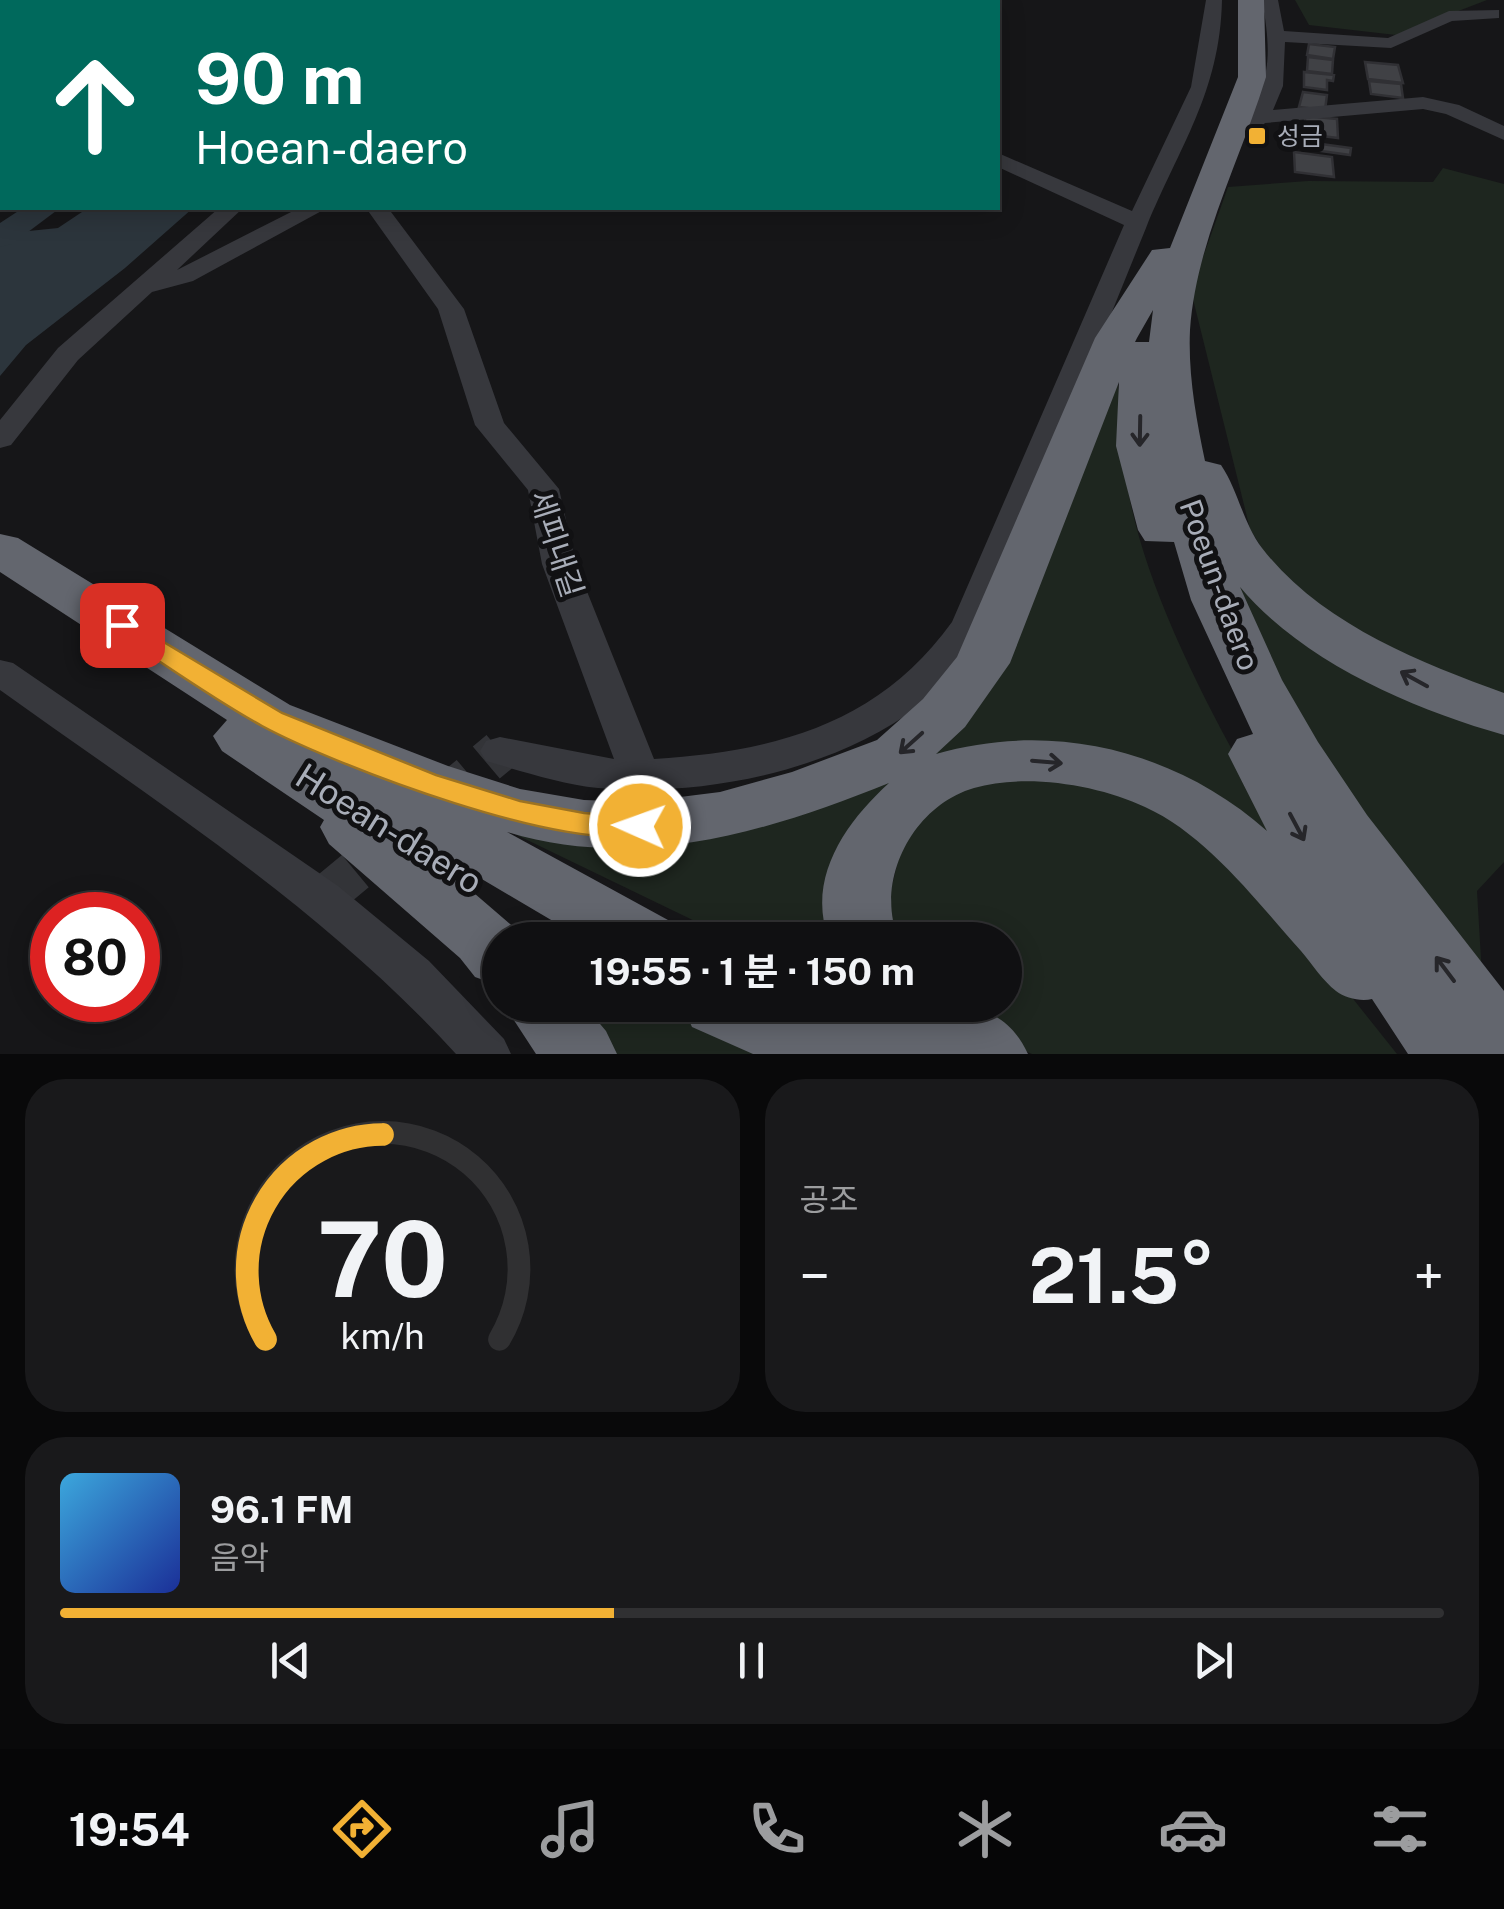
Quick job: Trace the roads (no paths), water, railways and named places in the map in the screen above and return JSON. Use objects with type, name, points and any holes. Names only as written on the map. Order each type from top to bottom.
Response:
[{"type":"highway","name":"Poeun-daero","points":[[1236,0],[1237,63],[1151,240],[1139,446],[1194,633],[1311,854],[1450,1054]]},
{"type":"highway","name":"Poeun-daero","points":[[1251,0],[1255,47],[1252,77],[1184,256],[1171,318],[1173,404],[1181,480],[1194,534],[1228,627],[1273,722],[1352,846],[1504,1047]]},
{"type":"highway","points":[[259,729],[519,812],[584,824],[640,826],[720,816],[809,790],[898,755],[944,712],[982,663],[1116,338],[1151,240]]},
{"type":"highway","points":[[1173,404],[1244,558],[1296,608],[1430,688],[1504,715]]},
{"type":"highway","name":"Hoean-daero","points":[[0,549],[259,729],[431,860],[544,922]]},
{"type":"highway","name":"Hoean-daero","points":[[0,588],[259,729],[354,776],[612,922]]},
{"type":"highway","points":[[259,729],[482,936]]},
{"type":"highway","points":[[858,922],[856,886],[864,852],[908,797],[966,767],[1039,759],[1112,771],[1192,805],[1298,904],[1439,1054]]},
{"type":"highway","points":[[554,1022],[580,1054]]},
{"type":"highway","points":[[757,1022],[831,1054]]},
{"type":"highway","points":[[826,1022],[898,1054]]},
{"type":"highway","points":[[941,1022],[990,1054]]},
{"type":"street","points":[[500,752],[594,773],[708,772],[828,740],[923,687],[952,655],[969,624],[1151,240],[1171,162],[1206,68],[1214,0]]},
{"type":"street","points":[[1227,148],[1262,117],[1278,66],[1278,36],[1270,0]]},
{"type":"street","points":[[1278,36],[1391,43],[1466,13],[1499,9]]},
{"type":"street","points":[[1262,117],[1422,103],[1452,109],[1504,134]]},
{"type":"street","points":[[1000,160],[1151,240]]},
{"type":"street","points":[[0,440],[68,354],[230,210]]},
{"type":"street","points":[[139,289],[184,276],[312,210]]},
{"type":"street","name":"세피내길","points":[[378,210],[460,326],[490,424],[543,489],[559,564],[640,775]]},
{"type":"street","points":[[0,672],[323,898],[412,975],[487,1054]]},
{"type":"waterway","points":[[0,237],[41,210]]},
{"type":"tunnel","points":[[438,803],[500,751]]},
{"type":"tunnel","points":[[323,898],[393,840]]},
{"type":"place","name":"성금","points":[[1257,136]]}]
